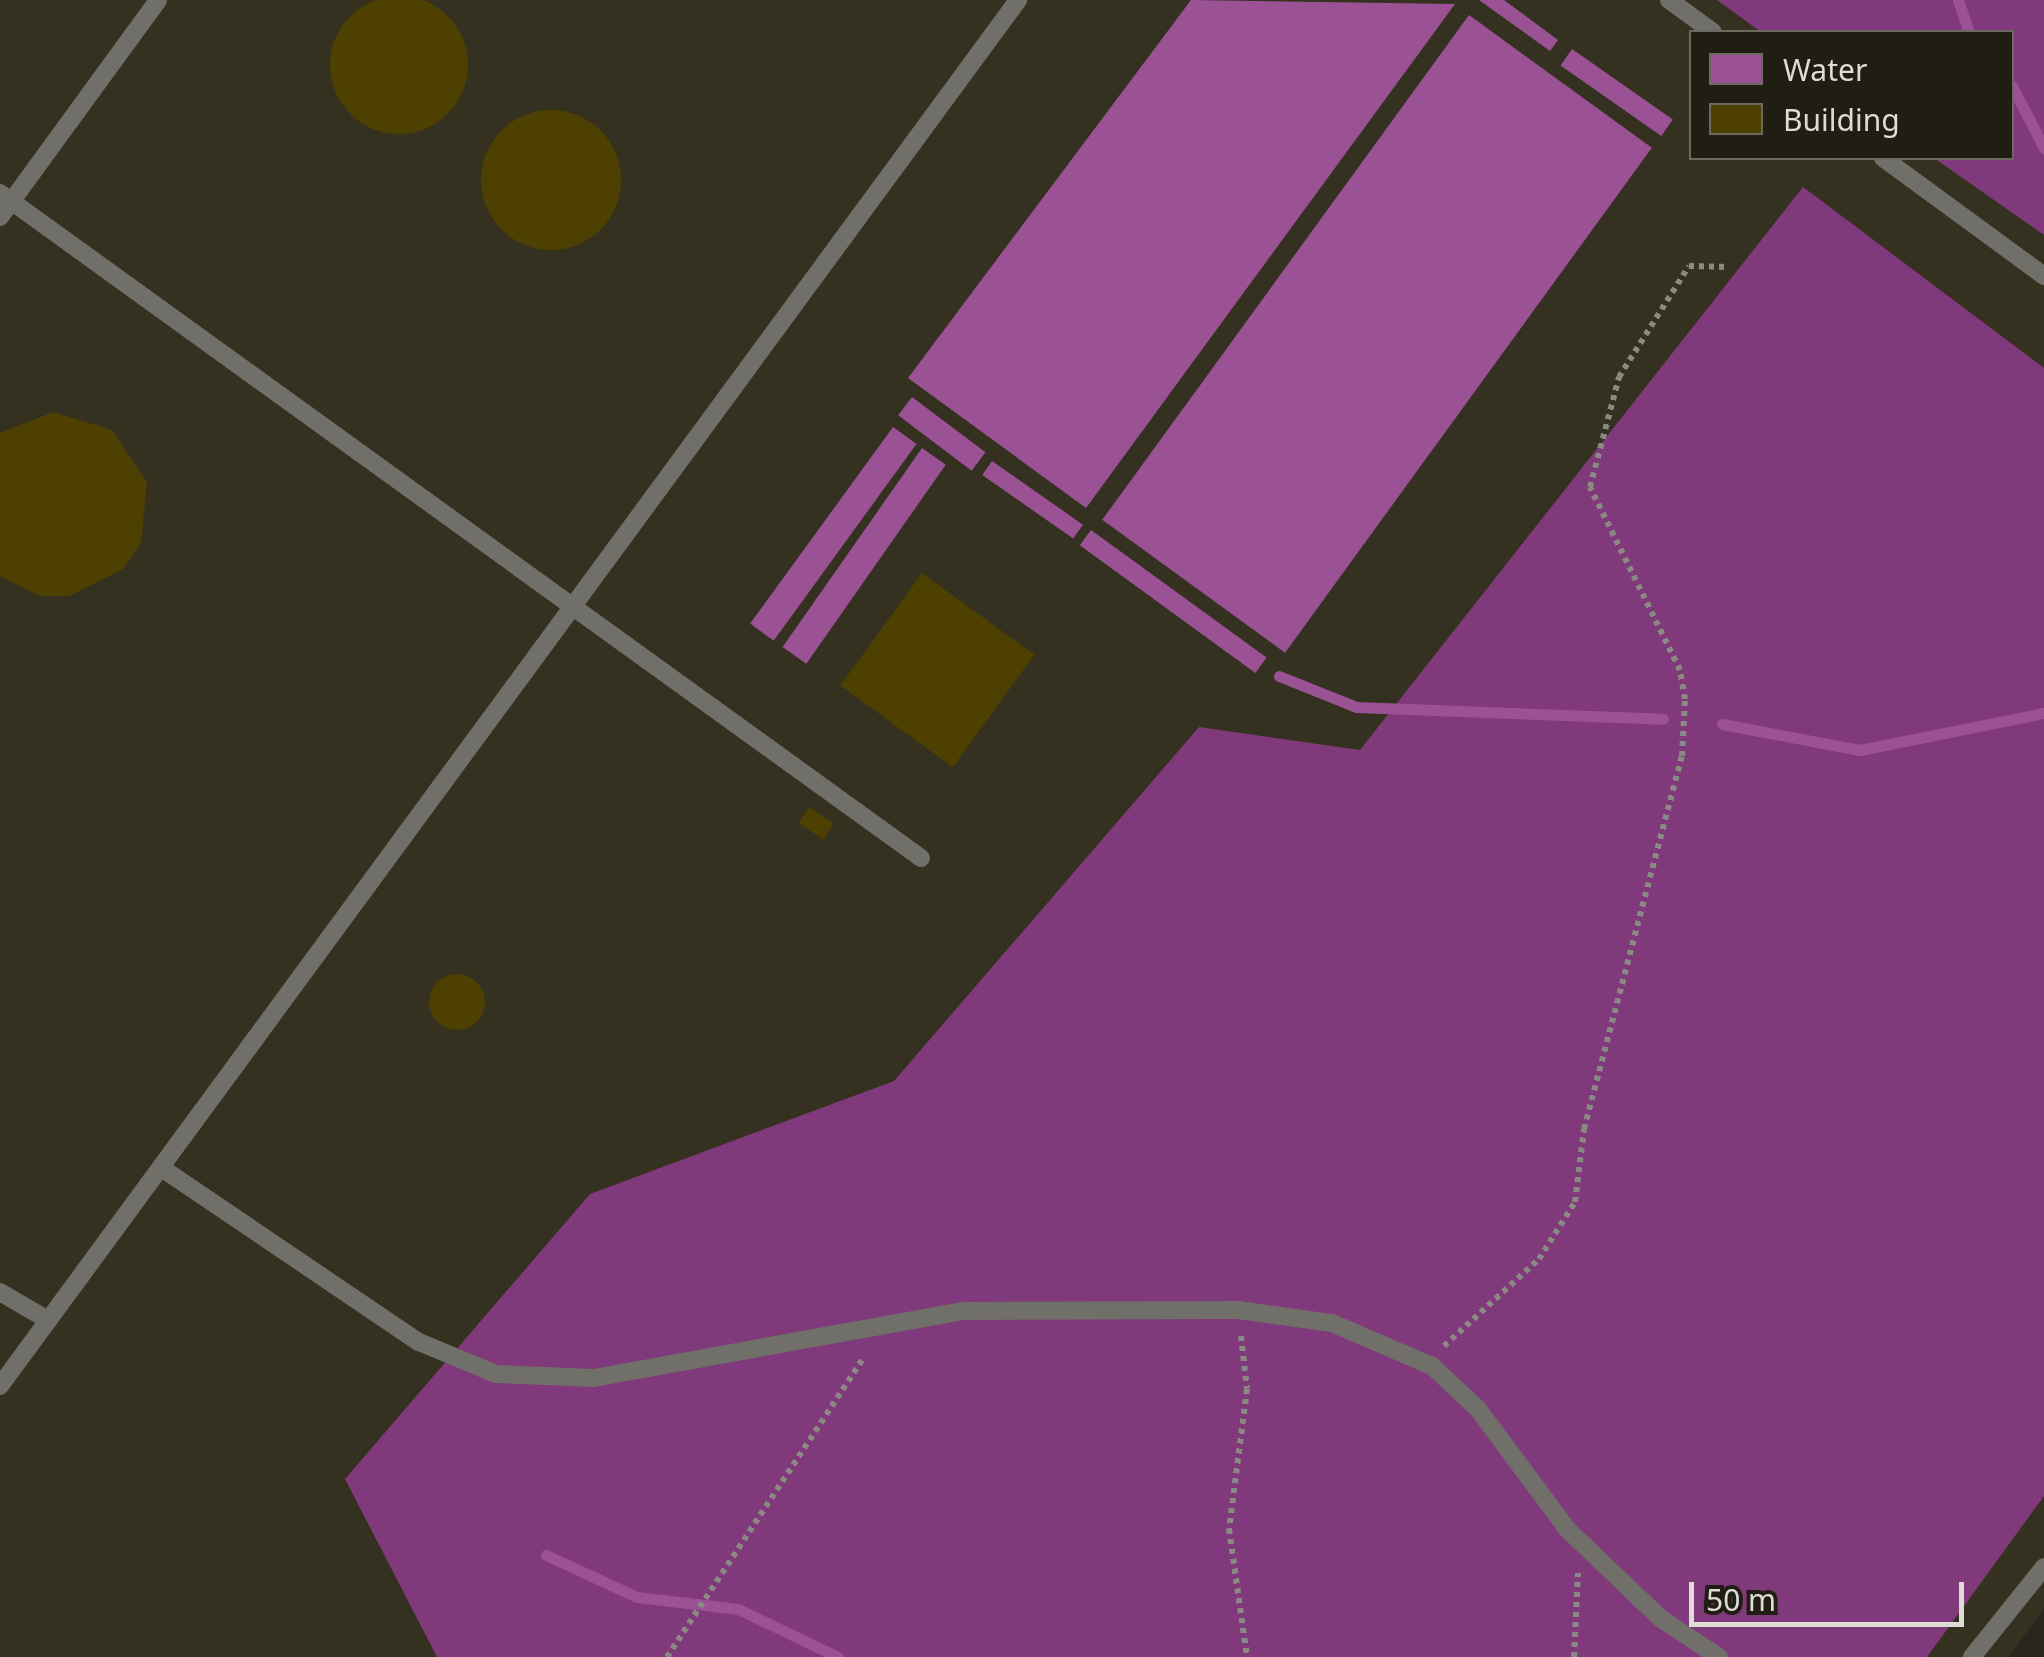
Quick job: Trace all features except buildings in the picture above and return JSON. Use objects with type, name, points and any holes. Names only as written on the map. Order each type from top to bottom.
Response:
[{"type":"lane","points":[[0,217],[6,197],[158,0]]},
{"type":"lane","points":[[0,1386],[164,1169],[1018,0]]},
{"type":"lane","points":[[1669,0],[1710,30]]},
{"type":"lane","points":[[1886,160],[2044,276]]},
{"type":"lane","points":[[6,197],[570,611],[921,858]]},
{"type":"lane","points":[[164,1169],[419,1342],[496,1374],[594,1378],[882,1329],[964,1311],[1238,1310],[1332,1324],[1408,1352],[1478,1409],[1580,1542],[1660,1618],[1719,1657]]},
{"type":"lane","points":[[0,1292],[48,1320]]},
{"type":"lane","points":[[1972,1657],[2044,1567]]},
{"type":"path","points":[[1408,1352],[1442,1347],[1491,1306],[1539,1260],[1575,1202],[1584,1129],[1682,756],[1685,699],[1680,670],[1590,488],[1620,378],[1689,266],[1730,267]]},
{"type":"path","points":[[1238,1310],[1247,1389],[1229,1529],[1247,1657]]},
{"type":"path","points":[[667,1657],[882,1329]]},
{"type":"path","points":[[1574,1657],[1580,1542]]},
{"type":"shaded area","points":[[0,0],[2044,0],[2044,1608],[2009,1657],[0,1657]]},
{"type":"shaded area","points":[[1717,0],[2044,0],[2044,235],[1937,160],[2014,160],[2014,30],[1758,30]]},
{"type":"shaded area","points":[[1803,187],[2044,368],[2044,1496],[1927,1657],[437,1657],[345,1479],[590,1194],[894,1081],[1199,727],[1360,750]]},
{"type":"water","points":[[1191,0],[1455,4],[1086,508],[908,378]]},
{"type":"water","points":[[1479,0],[1504,0],[1558,40],[1550,51]]},
{"type":"water","points":[[1469,15],[1652,148],[1285,653],[1102,520]]},
{"type":"water","points":[[1572,49],[1673,120],[1661,136],[1561,65]]},
{"type":"water","points":[[912,397],[985,452],[972,471],[898,415]]},
{"type":"water","points":[[893,427],[916,444],[774,641],[750,624]]},
{"type":"water","points":[[922,448],[946,465],[806,664],[783,647]]},
{"type":"water","points":[[992,461],[1083,525],[1073,539],[982,475]]},
{"type":"water","points":[[1091,530],[1267,658],[1255,673],[1080,545]]},
{"type":"waterway","points":[[1958,0],[1968,30]]},
{"type":"waterway","points":[[2014,90],[2044,148]]},
{"type":"waterway","points":[[1279,676],[1356,707],[1663,719]]},
{"type":"waterway","points":[[1722,724],[1860,750],[2044,713]]},
{"type":"waterway","points":[[546,1555],[637,1597],[738,1609],[838,1657]]}]
